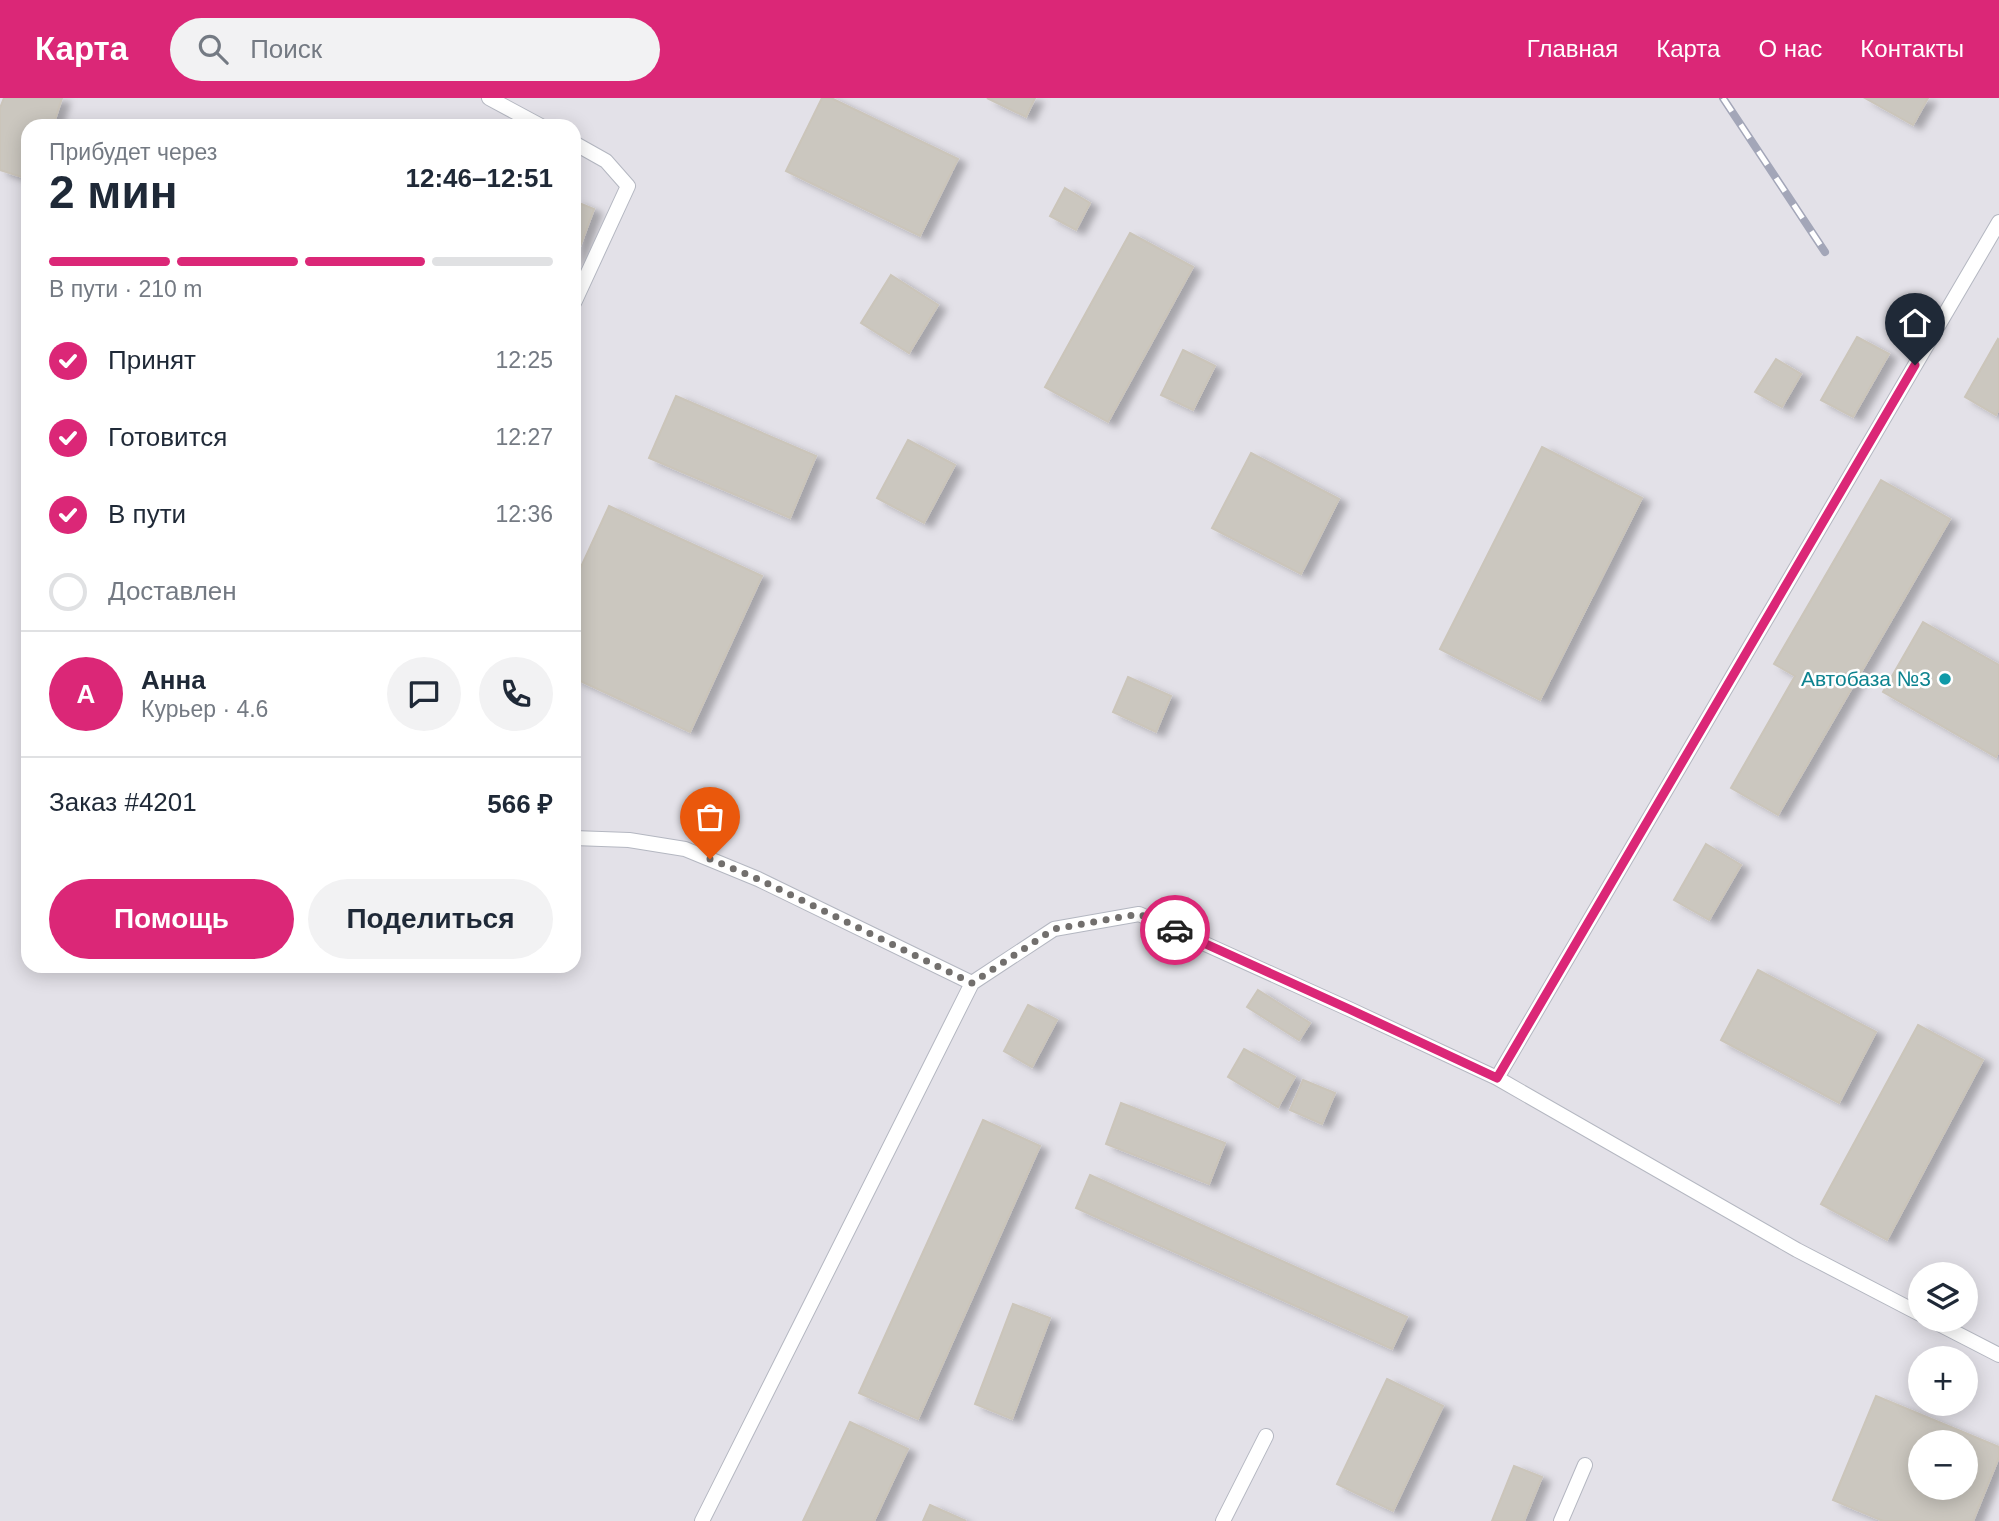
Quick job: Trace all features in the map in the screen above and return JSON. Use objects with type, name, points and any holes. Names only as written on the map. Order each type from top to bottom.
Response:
[{"type":"lane","points":[[489,98],[528,119]]},
{"type":"lane","points":[[581,148],[606,161],[628,186],[581,288]]},
{"type":"lane","points":[[1497,1078],[1999,222]]},
{"type":"lane","points":[[581,838],[629,840],[685,849],[758,879],[972,983]]},
{"type":"lane","points":[[702,1521],[972,983],[1054,929],[1139,914],[1497,1078],[1797,1250],[1908,1308]]},
{"type":"lane","points":[[1954,1332],[1999,1355]]},
{"type":"lane","points":[[1223,1521],[1266,1436]]},
{"type":"lane","points":[[1562,1521],[1585,1465]]},
{"type":"shaded area","points":[[0,98],[1999,98],[1999,1521],[0,1521]]},
{"type":"building","points":[[4,98],[62,98],[55,119],[21,119],[21,177],[0,170],[0,108]]},
{"type":"building","points":[[822,98],[831,98],[958,159],[920,236],[786,171]]},
{"type":"building","points":[[987,98],[1035,98],[1026,117]]},
{"type":"building","points":[[1865,98],[1928,98],[1913,125]]},
{"type":"building","points":[[1065,188],[1090,203],[1076,230],[1050,216]]},
{"type":"building","points":[[581,204],[594,209],[581,244]]},
{"type":"building","points":[[1130,233],[1193,267],[1108,422],[1045,387]]},
{"type":"building","points":[[891,275],[938,305],[909,353],[861,323]]},
{"type":"building","points":[[1857,337],[1889,354],[1853,417],[1821,400]]},
{"type":"building","points":[[1998,339],[1999,409],[1996,415],[1965,397]]},
{"type":"building","points":[[1183,350],[1215,366],[1193,410],[1161,395]]},
{"type":"building","points":[[1776,359],[1801,374],[1782,407],[1755,392]]},
{"type":"building","points":[[676,396],[816,456],[790,518],[649,458]]},
{"type":"building","points":[[908,440],[955,465],[924,523],[877,498]]},
{"type":"building","points":[[1542,447],[1642,498],[1540,700],[1440,649]]},
{"type":"building","points":[[1251,453],[1339,499],[1301,574],[1212,528]]},
{"type":"building","points":[[1881,480],[1950,519],[1778,815],[1731,788],[1795,676],[1774,664]]},
{"type":"building","points":[[609,506],[762,576],[690,732],[581,681],[581,567]]},
{"type":"building","name":"Автобаза №3","points":[[1923,622],[1999,665],[1999,751],[1996,757],[1883,692]]},
{"type":"building","points":[[1128,677],[1171,696],[1156,732],[1113,712]]},
{"type":"building","points":[[1706,844],[1741,865],[1709,920],[1674,900]]},
{"type":"building","points":[[1758,970],[1876,1032],[1839,1103],[1721,1040]]},
{"type":"building","points":[[1258,990],[1310,1023],[1299,1040],[1247,1007]]},
{"type":"building","points":[[1028,1005],[1057,1020],[1032,1067],[1004,1051]]},
{"type":"building","points":[[1918,1025],[1983,1060],[1887,1240],[1821,1204]]},
{"type":"building","points":[[1244,1049],[1295,1077],[1278,1107],[1228,1077]]},
{"type":"building","points":[[1303,1080],[1335,1093],[1322,1124],[1290,1110]]},
{"type":"building","points":[[1121,1103],[1225,1143],[1209,1184],[1106,1144]]},
{"type":"building","points":[[983,1120],[1040,1146],[918,1419],[859,1393]]},
{"type":"building","points":[[1090,1175],[1407,1317],[1392,1349],[1076,1208]]},
{"type":"building","points":[[1013,1304],[1050,1318],[1012,1419],[975,1404]]},
{"type":"building","points":[[1387,1379],[1443,1406],[1393,1511],[1337,1484]]},
{"type":"building","points":[[1876,1396],[1908,1409],[1908,1416],[1924,1416],[1958,1430],[1908,1430],[1908,1500],[1978,1500],[1978,1438],[1999,1447],[1999,1457],[1973,1521],[1883,1521],[1833,1500]]},
{"type":"building","points":[[850,1422],[908,1449],[874,1521],[803,1521]]},
{"type":"building","points":[[1514,1466],[1542,1477],[1524,1521],[1492,1521]]},
{"type":"building","points":[[930,1505],[966,1521],[923,1521]]},
{"type":"railway","points":[[1723,98],[1825,252]]},
{"type":"way so far","points":[[710,859],[758,879],[972,983],[1054,929],[1139,914],[1175,930]]},
{"type":"place","name":"Автобаза №3","points":[[1945,679]]},
{"type":"route","points":[[1175,930],[1497,1078],[1915,365]]}]
